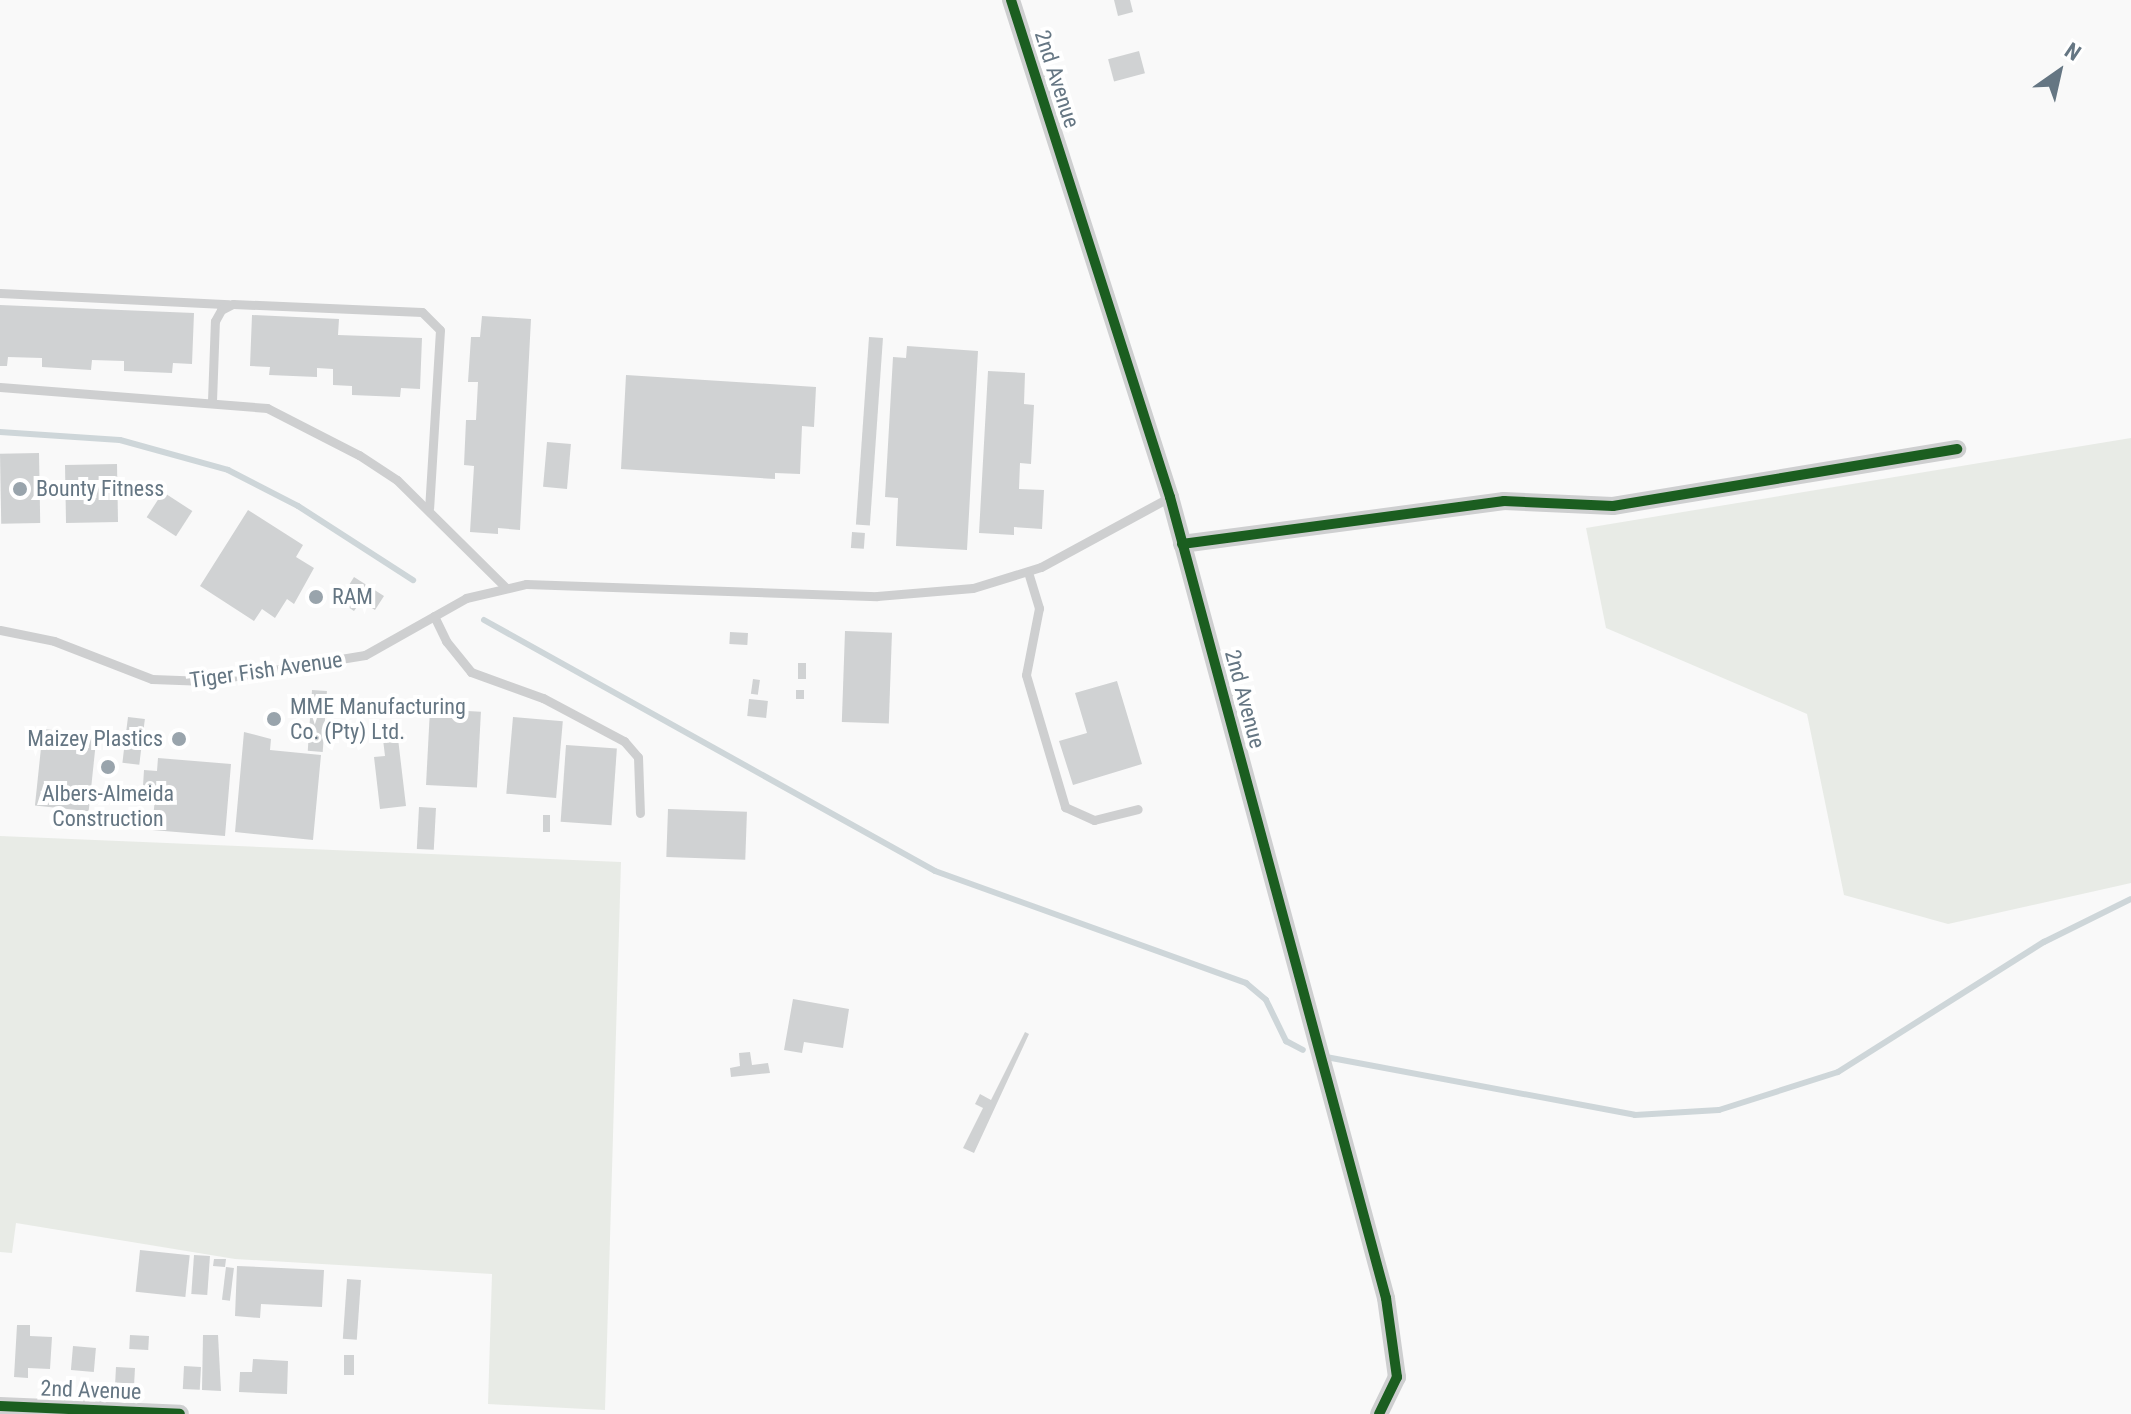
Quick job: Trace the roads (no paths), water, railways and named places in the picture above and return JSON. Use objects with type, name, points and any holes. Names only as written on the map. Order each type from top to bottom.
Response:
[{"type":"street","name":"2nd Avenue","points":[[1011,0],[1170,497],[1394,1330],[1397,1377],[1379,1414]]},
{"type":"street","points":[[1182,544],[1504,501],[1613,506],[1758,478],[1957,449]]},
{"type":"street","name":"2nd Avenue","points":[[0,1406],[180,1414]]},
{"type":"lane","points":[[0,293],[422,312],[440,330],[429,508]]},
{"type":"lane","points":[[212,401],[215,321],[221,310],[233,304]]},
{"type":"lane","points":[[0,387],[212,401],[267,408],[359,455],[429,508],[505,587]]},
{"type":"lane","name":"Tiger Fish Avenue","points":[[0,630],[28,632],[124,671],[175,683],[365,655],[434,616],[484,592],[505,587],[626,585],[877,596],[973,588],[1028,572],[1170,497]]},
{"type":"lane","points":[[1028,572],[1039,608],[1026,675],[1065,807],[1094,820],[1138,809]]},
{"type":"lane","points":[[434,616],[446,641],[471,672],[543,698],[624,741],[638,757],[640,813]]},
{"type":"waterway","points":[[0,432],[120,440],[228,470],[298,506],[413,580]]},
{"type":"waterway","points":[[484,620],[935,871],[1246,983],[1266,1000],[1286,1041],[1303,1050]]},
{"type":"waterway","points":[[1326,1057],[1635,1115],[1719,1110],[1838,1072],[2044,942],[2131,899]]},
{"type":"place","name":"Bounty Fitness","points":[[20,489]]},
{"type":"place","name":"RAM","points":[[316,597]]},
{"type":"place","name":"MME Manufacturing Co. (Pty) Ltd.","points":[[274,719]]},
{"type":"place","name":"Maizey Plastics","points":[[179,739]]},
{"type":"place","name":"Albers-Almeida Construction","points":[[108,767]]}]
